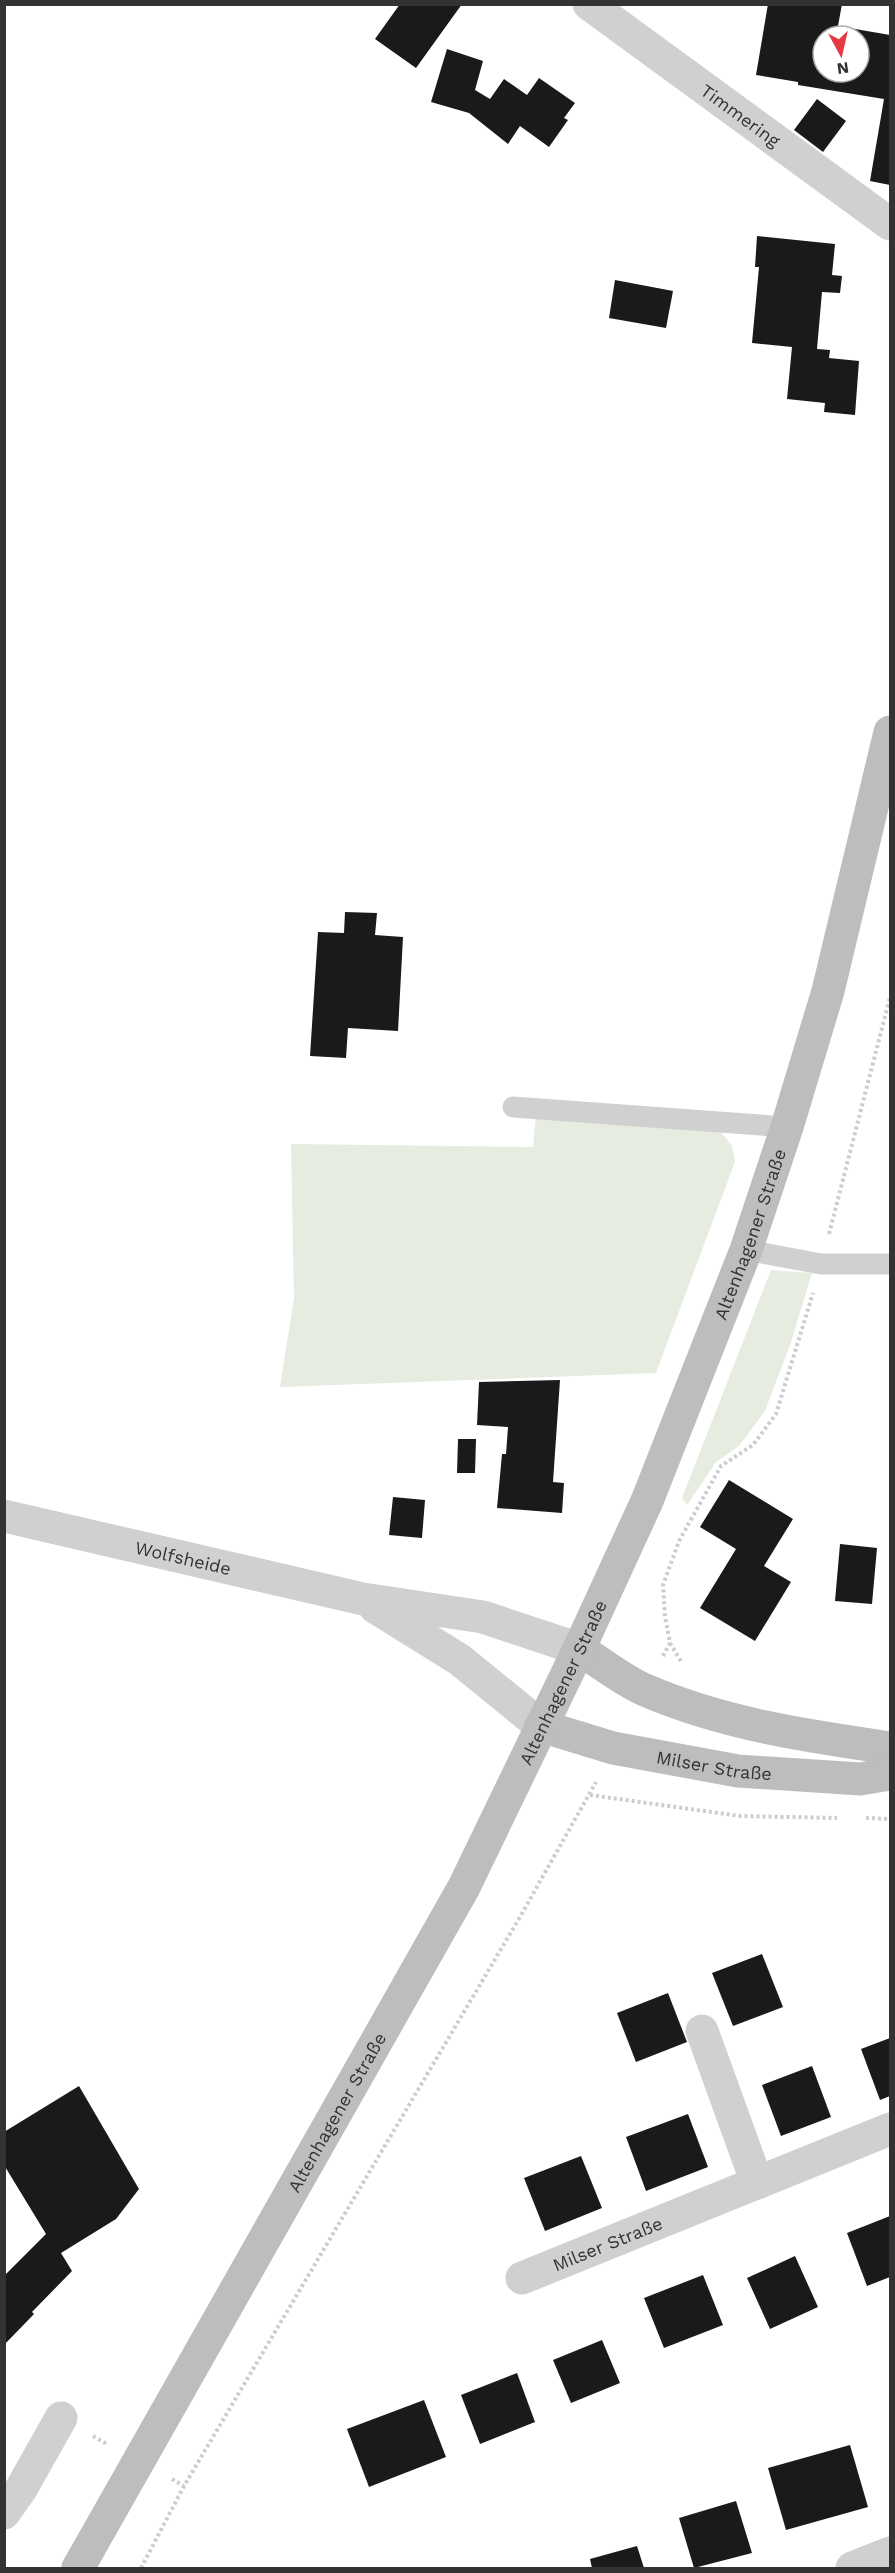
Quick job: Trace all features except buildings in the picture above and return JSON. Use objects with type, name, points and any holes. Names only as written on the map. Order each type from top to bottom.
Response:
[{"type":"main road","name":"Altenhagener Straße","points":[[78,2568],[464,1887],[579,1649],[646,1501],[746,1250],[787,1127],[828,991],[891,732]]},
{"type":"main road","points":[[579,1649],[644,1689],[733,1720],[800,1736],[891,1748]]},
{"type":"main road","name":"Milser Straße","points":[[541,1726],[613,1748],[738,1771],[860,1779],[891,1774]]},
{"type":"street","name":"Timmering","points":[[589,4],[891,224]]},
{"type":"street","name":"Wolfsheide","points":[[4,1516],[363,1599],[483,1617],[579,1649]]},
{"type":"street","name":"Wolfsheide","points":[[363,1599],[460,1660],[541,1726]]},
{"type":"street","points":[[702,2031],[757,2183]]},
{"type":"street","name":"Milser Straße","points":[[522,2277],[891,2129]]},
{"type":"street","points":[[4,2513],[21,2489],[61,2418]]},
{"type":"street","points":[[852,2568],[891,2553]]},
{"type":"lane","points":[[513,1107],[787,1127]]},
{"type":"lane","points":[[746,1250],[821,1264],[891,1264]]},
{"type":"path","points":[[644,1689],[670,1643],[663,1585],[679,1541],[721,1466],[753,1445],[776,1414],[821,1264],[891,997]]},
{"type":"path","points":[[141,2568],[184,2486],[538,1886],[590,1795],[613,1748]]},
{"type":"shaded area","points":[[536,1116],[721,1132],[732,1146],[735,1162],[656,1373],[280,1387],[294,1298],[291,1144],[533,1147]]},
{"type":"shaded area","points":[[771,1270],[812,1273],[791,1342],[765,1411],[739,1446],[716,1462],[687,1505],[682,1498]]}]
